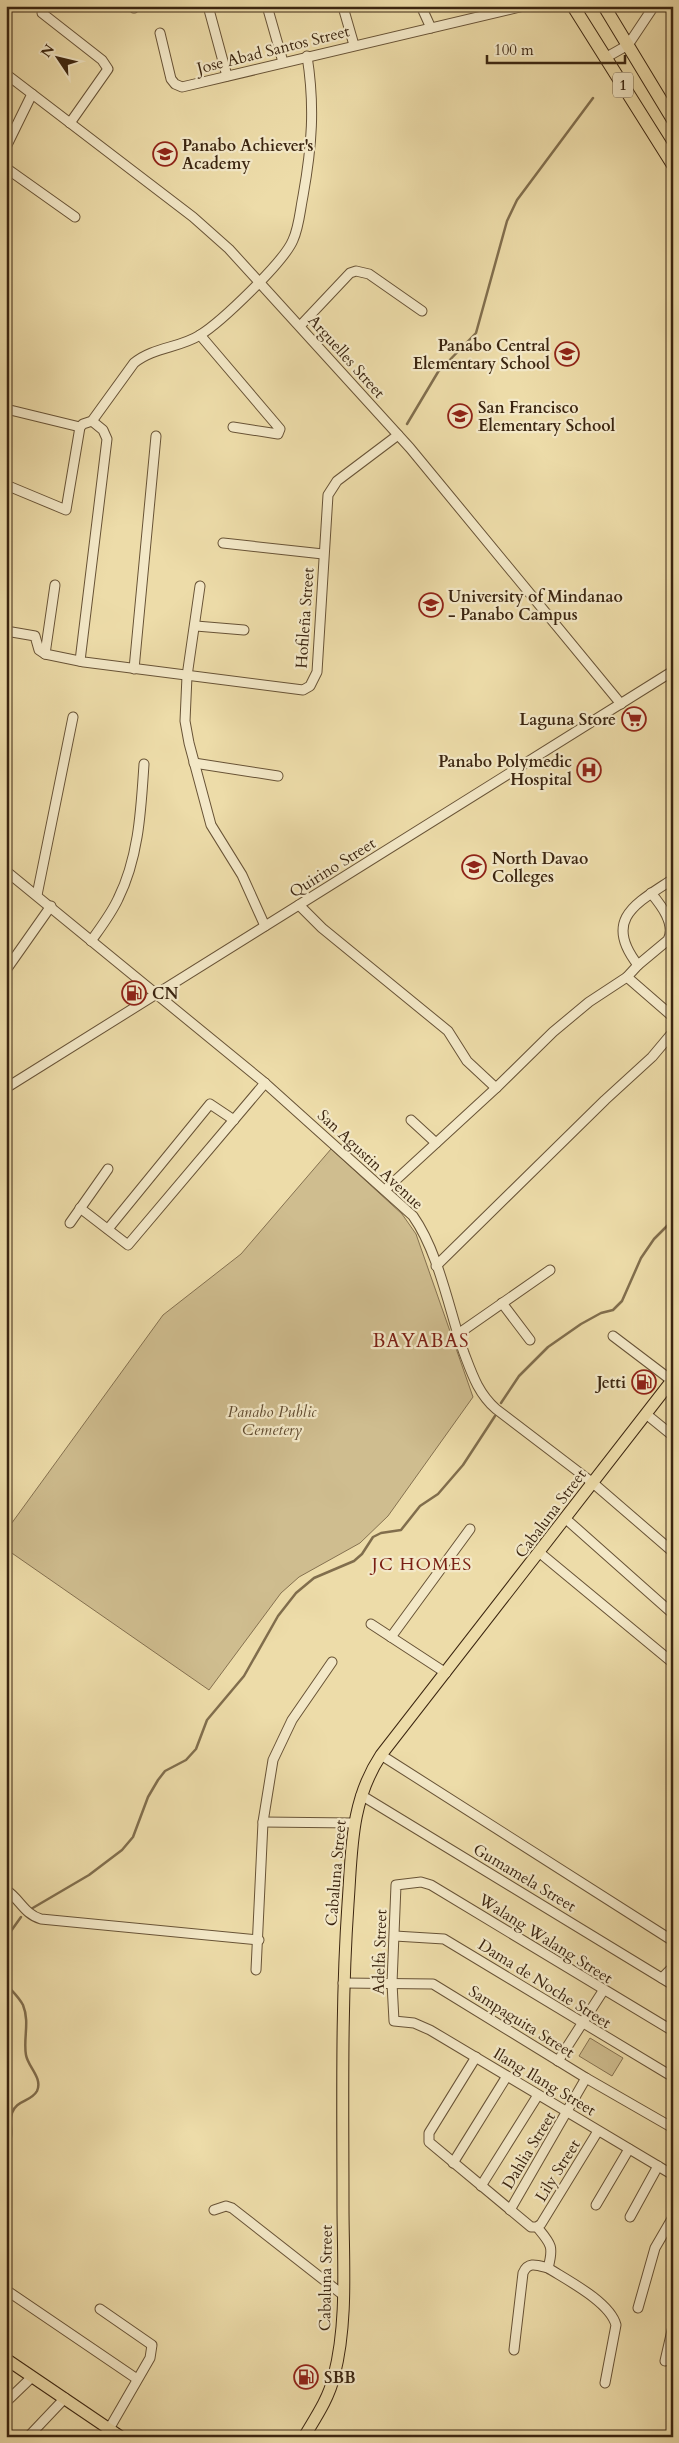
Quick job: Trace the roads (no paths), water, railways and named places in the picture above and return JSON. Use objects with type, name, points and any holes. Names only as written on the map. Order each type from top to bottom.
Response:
[{"type":"highway","name":"1","points":[[572,6],[673,165]]},
{"type":"highway","name":"1","points":[[604,6],[673,120]]},
{"type":"main road","name":"Cabaluna Street","points":[[304,2437],[325,2402],[334,2378],[339,2355],[342,2295],[343,1983],[354,1823],[366,1779],[381,1755],[540,1553],[672,1380]]},
{"type":"main road","points":[[6,2358],[121,2437]]},
{"type":"street","points":[[208,6],[227,76]]},
{"type":"street","points":[[267,6],[283,62]]},
{"type":"street","points":[[421,6],[431,28]]},
{"type":"street","name":"Jose Abad Santos Street","points":[[160,34],[171,79],[175,84],[182,87],[524,6]]},
{"type":"street","points":[[605,58],[628,45],[654,6]]},
{"type":"street","points":[[343,8],[354,45]]},
{"type":"street","points":[[42,13],[102,60],[108,69],[70,122]]},
{"type":"street","points":[[6,484],[66,510],[80,427],[92,421],[128,370],[142,356],[200,335],[227,313],[287,251],[296,230],[312,132],[311,85],[307,56]]},
{"type":"street","name":"Arguelles Street","points":[[6,74],[193,217],[229,249],[398,434],[621,704]]},
{"type":"street","points":[[6,147],[32,94]]},
{"type":"street","points":[[6,168],[75,217]]},
{"type":"street","points":[[300,326],[350,273],[356,270],[369,274],[422,311]]},
{"type":"street","points":[[200,335],[280,429],[278,434],[271,434],[233,427]]},
{"type":"street","points":[[6,409],[80,427]]},
{"type":"street","points":[[80,661],[107,439],[103,430],[92,421]]},
{"type":"street","name":"Hofileña Street","points":[[45,654],[134,669],[295,691],[303,690],[310,686],[317,672],[327,501],[332,487],[398,434]]},
{"type":"street","points":[[134,669],[156,436]]},
{"type":"street","points":[[224,543],[323,554]]},
{"type":"street","points":[[6,631],[35,636],[38,640],[39,650],[45,654],[55,585]]},
{"type":"street","points":[[200,586],[196,626],[187,676],[185,721],[211,825],[238,868],[265,926]]},
{"type":"street","points":[[196,626],[244,630]]},
{"type":"street","name":"Quirino Street","points":[[6,1088],[673,671]]},
{"type":"street","points":[[37,895],[73,717]]},
{"type":"street","points":[[194,763],[278,776]]},
{"type":"street","points":[[91,940],[118,898],[126,879],[140,820],[144,764]]},
{"type":"street","name":"San Agustin Avenue","points":[[6,871],[265,1083],[385,1190],[417,1222],[436,1266],[478,1388],[487,1401],[593,1483],[673,1552]]},
{"type":"street","points":[[638,965],[628,949],[622,928],[626,917],[632,908],[673,879]]},
{"type":"street","points":[[385,1190],[496,1088],[553,1032],[590,1002],[627,976],[668,940],[671,935],[668,920],[651,893]]},
{"type":"street","points":[[299,905],[322,928],[440,1024],[452,1037],[467,1061],[496,1088]]},
{"type":"street","points":[[6,970],[50,906]]},
{"type":"street","points":[[627,976],[673,1017]]},
{"type":"street","points":[[436,1266],[605,1100],[652,1057],[673,1032]]},
{"type":"street","points":[[80,1208],[128,1245],[265,1083]]},
{"type":"street","points":[[108,1230],[210,1104],[234,1120]]},
{"type":"street","points":[[411,1120],[436,1143]]},
{"type":"street","points":[[70,1222],[108,1169]]},
{"type":"street","points":[[458,1334],[550,1270]]},
{"type":"street","points":[[502,1303],[530,1340]]},
{"type":"street","points":[[613,1336],[672,1380]]},
{"type":"street","points":[[646,1414],[673,1436]]},
{"type":"street","points":[[566,1519],[673,1614]]},
{"type":"street","points":[[391,1637],[470,1529]]},
{"type":"street","points":[[540,1553],[673,1663]]},
{"type":"street","points":[[371,1624],[446,1673]]},
{"type":"street","points":[[256,1970],[264,1822],[269,1778],[278,1747],[292,1720],[332,1662]]},
{"type":"street","points":[[381,1755],[673,1941]]},
{"type":"street","name":"Gumamela Street","points":[[361,1795],[673,1985]]},
{"type":"street","points":[[264,1822],[354,1823]]},
{"type":"street","name":"Adelfa Street","points":[[398,2022],[392,2018],[392,1983],[395,1936],[395,1887],[400,1882]]},
{"type":"street","name":"Walang Walang Street","points":[[400,1882],[431,1885],[603,1991],[673,2031]]},
{"type":"street","points":[[6,1890],[17,1897],[26,1912],[41,1919],[259,1940]]},
{"type":"street","name":"Dama de Noche Street","points":[[395,1936],[444,1939],[582,2024],[673,2077]]},
{"type":"street","points":[[662,1978],[673,1967]]},
{"type":"street","name":"Sampaguita Street","points":[[343,1983],[433,1984],[586,2078],[673,2128]]},
{"type":"street","points":[[558,2061],[603,1991]]},
{"type":"street","name":"Ilang Ilang Street","points":[[398,2022],[422,2025],[673,2175]]},
{"type":"street","points":[[476,2057],[428,2138],[431,2145],[510,2210],[531,2226],[539,2226],[552,2248],[548,2268]]},
{"type":"street","points":[[453,2163],[507,2076]]},
{"type":"street","name":"Dahlia Street","points":[[510,2210],[568,2113],[586,2078]]},
{"type":"street","points":[[481,2186],[538,2095]]},
{"type":"street","name":"Lily Street","points":[[539,2226],[598,2131]]},
{"type":"street","points":[[596,2205],[629,2149]]},
{"type":"street","points":[[630,2217],[658,2166]]},
{"type":"street","points":[[214,2210],[226,2206],[232,2208],[342,2295]]},
{"type":"street","points":[[638,2308],[655,2248],[673,2217]]},
{"type":"street","points":[[514,2350],[523,2273],[528,2265],[532,2264],[548,2268],[598,2302],[614,2317],[616,2325],[604,2383]]},
{"type":"street","points":[[6,2290],[137,2379]]},
{"type":"street","points":[[100,2309],[152,2345],[150,2358],[109,2429]]},
{"type":"street","points":[[665,2361],[673,2326]]},
{"type":"street","points":[[6,2402],[32,2376]]},
{"type":"street","points":[[28,2437],[65,2398]]},
{"type":"waterway","points":[[407,424],[438,372],[476,333],[507,221],[517,200],[593,98]]},
{"type":"waterway","points":[[501,1403],[519,1376],[548,1347],[581,1324],[601,1313],[613,1310],[622,1301],[641,1258],[654,1239],[673,1220]]},
{"type":"waterway","points":[[31,1909],[89,1875],[122,1850],[133,1837],[148,1797],[158,1780],[165,1771],[186,1760],[196,1749],[207,1720],[244,1676],[278,1616],[296,1593],[314,1578],[354,1561],[362,1554],[373,1537],[381,1533],[401,1530],[420,1506],[438,1494],[463,1465],[495,1416]]},
{"type":"waterway","points":[[6,1938],[21,1917]]},
{"type":"waterway","points":[[6,1984],[23,2005],[25,2011],[26,2055],[38,2082],[37,2091],[34,2095],[14,2109],[11,2117],[11,2139],[6,2146]]},
{"type":"place","name":"Panabo Achiever's Academy","points":[[165,154]]},
{"type":"place","name":"Panabo Central Elementary School","points":[[567,354]]},
{"type":"place","name":"San Francisco Elementary School","points":[[460,416]]},
{"type":"place","name":"University of Mindanao - Panabo Campus","points":[[431,605]]},
{"type":"place","name":"Laguna Store","points":[[634,719]]},
{"type":"place","name":"Panabo Polymedic Hospital","points":[[589,770]]},
{"type":"place","name":"North Davao Colleges","points":[[474,867]]},
{"type":"place","name":"CN","points":[[134,993]]},
{"type":"place","name":"Jetti","points":[[644,1382]]},
{"type":"place","name":"SBB","points":[[306,2377]]},
{"type":"district","name":"BAYABAS","points":[[421,1340]]},
{"type":"district","name":"JC HOMES","points":[[422,1564]]},
{"type":"park label","name":"Panabo Public Cemetery","points":[[272,1420]]}]
